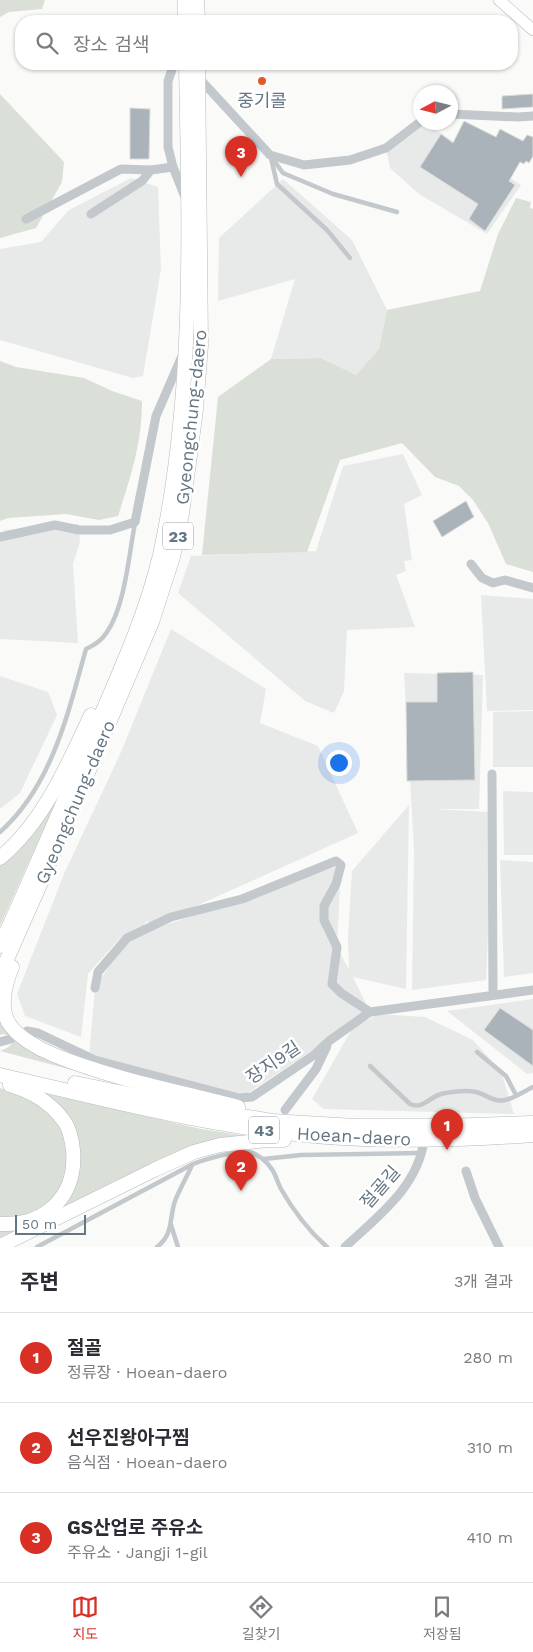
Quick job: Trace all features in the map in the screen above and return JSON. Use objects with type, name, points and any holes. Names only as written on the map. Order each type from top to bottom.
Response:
[{"type":"main road","points":[[185,0],[185,15]]},
{"type":"main road","points":[[197,0],[198,15]]},
{"type":"main road","name":"Gyeongchung-daero","points":[[0,946],[128,653],[151,588],[160,554],[175,465],[186,349],[190,259],[186,70]]},
{"type":"main road","name":"Gyeongchung-daero","points":[[0,975],[152,622],[173,557],[182,513],[196,409],[201,345],[198,70]]},
{"type":"main road","points":[[0,858],[24,833],[56,789],[151,588]]},
{"type":"main road","points":[[43,878],[18,954],[5,984],[4,1012],[8,1022],[18,1032],[36,1046],[54,1055],[114,1075],[297,1122]]},
{"type":"main road","name":"Hoean-daero","points":[[0,1066],[250,1118],[355,1126],[445,1126],[533,1123]]},
{"type":"main road","name":"Hoean-daero","points":[[0,1075],[219,1123],[286,1133],[362,1138],[423,1146],[533,1135]]},
{"type":"main road","points":[[0,1082],[25,1089],[48,1104],[65,1122],[72,1140],[74,1165],[70,1186],[57,1203],[44,1215],[27,1222],[0,1224]]},
{"type":"main road","points":[[0,1246],[194,1152],[220,1145],[268,1140],[362,1138]]},
{"type":"street","points":[[499,0],[516,15]]},
{"type":"street","points":[[518,17],[533,30]]},
{"type":"street","points":[[172,70],[168,81],[168,147],[173,168],[189,205]]},
{"type":"street","points":[[198,78],[270,155],[304,164],[350,160],[386,148],[413,127]]},
{"type":"street","points":[[458,114],[533,116]]},
{"type":"street","points":[[26,219],[121,169],[151,170],[173,168]]},
{"type":"street","points":[[91,214],[142,180],[151,170]]},
{"type":"street","points":[[0,538],[55,526],[79,530],[110,530],[135,522],[156,416],[186,349]]},
{"type":"street","points":[[471,564],[482,578],[492,583],[505,580],[533,588]]},
{"type":"street","points":[[492,774],[493,995]]},
{"type":"street","points":[[95,988],[98,972],[127,938],[171,917],[242,899],[336,861],[341,865],[324,906],[324,920],[337,948],[332,984],[341,993],[370,1012]]},
{"type":"street","name":"장지9길","points":[[27,1030],[38,1033],[95,1060],[245,1099],[252,1097],[314,1055],[330,1040],[370,1012],[533,990]]},
{"type":"street","points":[[0,1042],[11,1039]]},
{"type":"street","points":[[285,1110],[316,1069],[330,1040]]},
{"type":"street","name":"절골길","points":[[345,1247],[400,1194],[417,1168],[423,1146]]},
{"type":"street","points":[[466,1171],[475,1198],[500,1247]]},
{"type":"lane","points":[[270,155],[283,173],[333,194],[398,212]]},
{"type":"lane","points":[[270,155],[277,184],[327,230],[350,258]]},
{"type":"lane","points":[[0,832],[26,803],[61,737],[86,649],[98,643],[108,631],[123,590],[135,522]]},
{"type":"lane","points":[[477,1052],[506,1076],[516,1095]]},
{"type":"lane","points":[[370,1066],[414,1106],[421,1106],[440,1094],[475,1092],[498,1101],[504,1101],[533,1087]]},
{"type":"lane","points":[[264,1159],[423,1146]]},
{"type":"lane","points":[[37,1247],[193,1164],[211,1158],[250,1152],[264,1159],[273,1170],[281,1189],[308,1227],[327,1247]]},
{"type":"lane","points":[[157,1247],[164,1242],[172,1225],[174,1203],[193,1164]]},
{"type":"lane","points":[[172,1225],[178,1247]]},
{"type":"shaded area","points":[[0,0],[45,0],[42,9],[9,12],[0,17]]},
{"type":"shaded area","points":[[0,94],[64,162],[62,182],[36,228],[0,238]]},
{"type":"shaded area","points":[[413,127],[413,130],[436,130],[521,185],[487,234],[419,194],[390,168],[386,148]]},
{"type":"shaded area","points":[[131,178],[158,187],[161,269],[143,376],[133,378],[0,340],[0,249],[41,242],[69,210]]},
{"type":"shaded area","points":[[283,179],[352,240],[387,310],[379,349],[356,375],[321,358],[271,359],[295,279],[218,301],[219,238]]},
{"type":"shaded area","points":[[516,198],[531,202],[530,208],[533,209],[533,572],[506,564],[488,523],[473,500],[459,486],[435,477],[402,443],[340,460],[307,552],[202,555],[218,397],[271,359],[321,358],[356,375],[379,349],[387,310],[480,291],[498,234]]},
{"type":"shaded area","points":[[0,361],[16,367],[84,378],[112,391],[142,401],[138,445],[118,516],[99,520],[66,514],[8,518],[0,521]]},
{"type":"shaded area","points":[[403,454],[422,495],[404,504],[412,560],[404,561],[406,571],[396,575],[415,627],[347,630],[344,691],[334,713],[305,701],[178,593],[191,556],[316,551],[343,466]]},
{"type":"shaded area","points":[[78,524],[80,542],[73,564],[78,643],[0,639],[0,533],[6,530]]},
{"type":"shaded area","points":[[481,595],[533,599],[533,710],[487,711]]},
{"type":"shaded area","points":[[171,629],[266,689],[260,723],[318,746],[358,833],[154,925],[146,921],[144,925],[120,938],[88,974],[81,1037],[25,1016],[17,994],[64,874],[121,752]]},
{"type":"shaded area","points":[[404,673],[483,675],[479,809],[434,809],[489,812],[489,910],[486,980],[412,990],[414,849]]},
{"type":"shaded area","points":[[0,676],[48,692],[57,715],[20,793],[0,809]]},
{"type":"shaded area","points":[[533,711],[533,767],[493,767],[493,712]]},
{"type":"shaded area","points":[[75,759],[0,926],[0,865],[22,844]]},
{"type":"shaded area","points":[[503,791],[533,792],[533,855],[504,855]]},
{"type":"shaded area","points":[[409,805],[406,989],[353,977],[370,1012],[242,1097],[89,1057],[95,988],[127,938],[341,865],[337,947],[349,970],[348,936],[352,871]]},
{"type":"shaded area","points":[[500,860],[533,862],[533,973],[504,977]]},
{"type":"shaded area","points":[[533,999],[533,1073],[527,1074],[447,1011]]},
{"type":"shaded area","points":[[0,1010],[2,1023],[107,1079],[0,1051],[13,1043],[10,1036],[0,1035]]},
{"type":"shaded area","points":[[378,1014],[425,1017],[473,1040],[501,1071],[514,1114],[324,1109],[312,1099],[352,1029]]},
{"type":"shaded area","points":[[0,1088],[32,1098],[53,1116],[67,1144],[68,1164],[64,1184],[54,1201],[46,1208],[34,1215],[0,1221]]},
{"type":"shaded area","points":[[39,1092],[201,1129],[247,1136],[0,1241],[0,1229],[41,1222],[73,1191],[78,1168],[78,1148]]},
{"type":"building","points":[[533,94],[533,107],[502,109],[502,96]]},
{"type":"building","points":[[130,108],[150,109],[149,159],[130,159]]},
{"type":"building","points":[[464,121],[496,137],[500,129],[523,141],[527,135],[533,137],[533,156],[529,163],[526,161],[524,164],[520,162],[509,181],[515,185],[485,231],[469,219],[478,204],[420,167],[441,134],[453,143]]},
{"type":"building","points":[[466,501],[474,517],[442,537],[433,521]]},
{"type":"building","points":[[473,672],[475,780],[407,781],[406,702],[437,702],[437,673]]},
{"type":"building","points":[[500,1008],[533,1030],[533,1066],[484,1030]]},
{"type":"place","name":"중기콜","points":[[262,81]]},
{"type":"place","name":"GS산업로 주유소","points":[[241,177]]},
{"type":"place","name":"절골","points":[[447,1150]]},
{"type":"place","name":"선우진왕아구찜","points":[[241,1191]]}]
